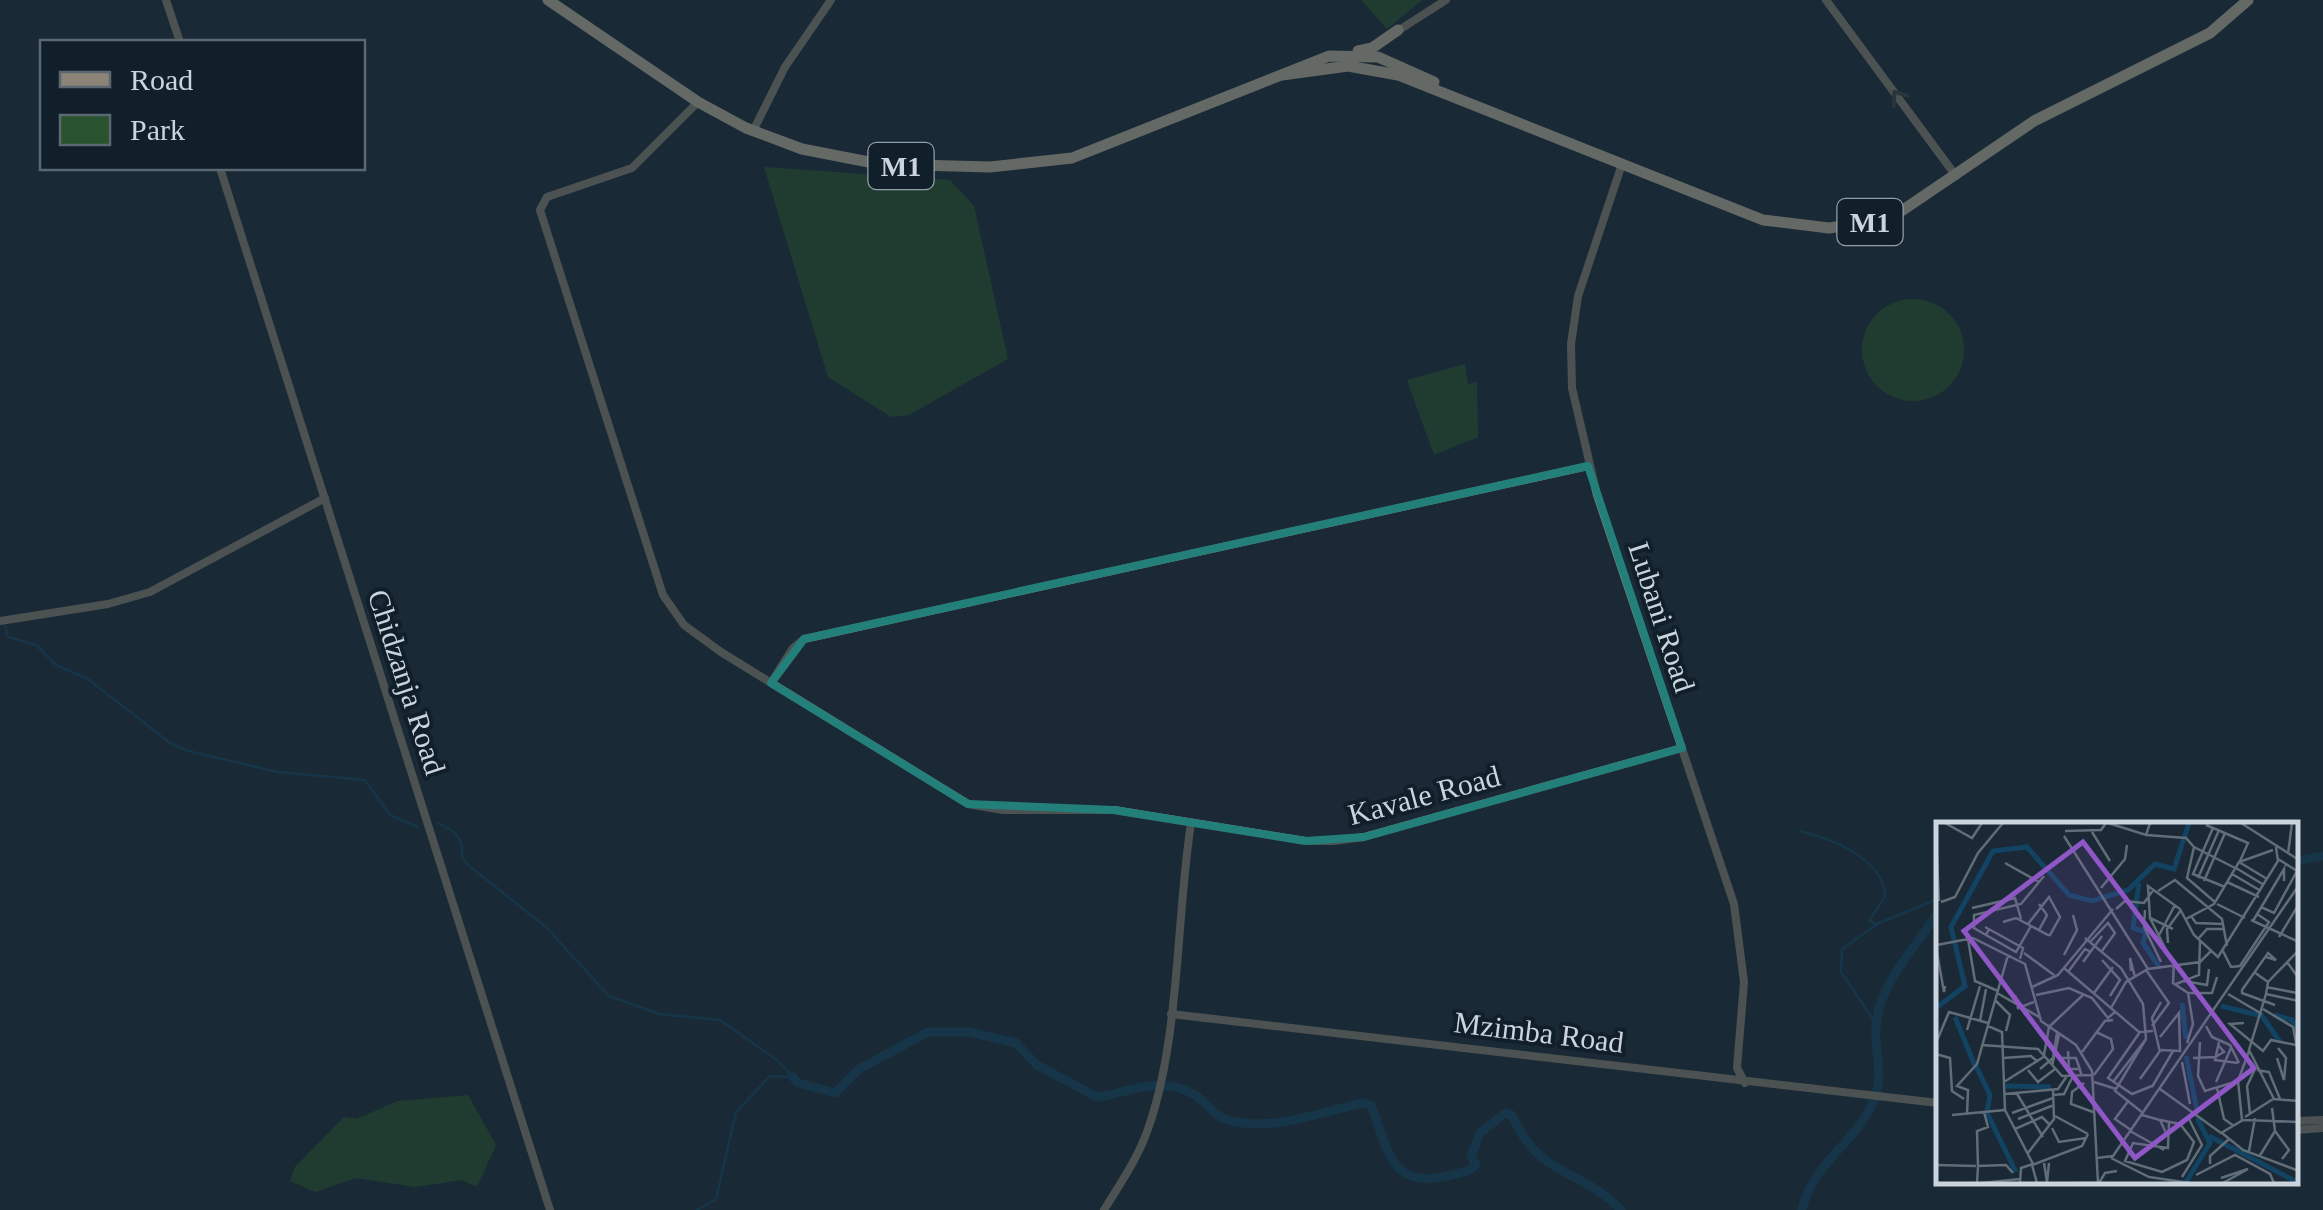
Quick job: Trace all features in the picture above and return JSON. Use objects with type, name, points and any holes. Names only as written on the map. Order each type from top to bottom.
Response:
[{"type":"highway","name":"M1","points":[[548,0],[698,102],[753,131],[802,150],[879,164],[1031,165],[1104,148],[1329,56],[1372,48],[1398,30]]},
{"type":"highway","name":"M1","points":[[1329,56],[1376,64],[1763,220],[1805,228],[1884,218],[1956,176],[2052,111],[2210,33],[2248,0]]},
{"type":"highway","points":[[1388,40],[1393,62]]},
{"type":"highway","name":"M1","points":[[1282,75],[1393,62],[1455,94]]},
{"type":"street","points":[[166,0],[179,40]]},
{"type":"street","points":[[753,131],[785,67],[831,0]]},
{"type":"street","points":[[1376,64],[1398,30],[1446,0]]},
{"type":"street","points":[[1826,0],[1956,176]]},
{"type":"street","name":"Kavale Road","points":[[698,102],[632,168],[548,197],[540,210],[666,601],[690,631],[968,804],[1004,810],[1114,810],[1306,841],[1351,839],[1682,748]]},
{"type":"street","name":"Lubani Road","points":[[1622,164],[1587,261],[1572,334],[1572,388],[1588,466],[1737,914],[1744,982],[1737,1068],[1746,1082]]},
{"type":"street","name":"Chidzanja Road","points":[[221,170],[550,1210]]},
{"type":"street","points":[[771,683],[793,648],[804,639],[1588,466]]},
{"type":"street","points":[[0,622],[150,592],[325,498]]},
{"type":"street","points":[[1104,1210],[1143,1142],[1156,1094],[1171,1014],[1191,823]]},
{"type":"street","name":"Mzimba Road","points":[[1171,1014],[1936,1103]]},
{"type":"street","points":[[2298,1130],[2323,1128]]},
{"type":"highlighted area","points":[[1588,466],[1682,748],[1364,837],[1306,841],[1114,810],[968,804],[771,683],[804,639]]},
{"type":"green space","points":[[1361,0],[1422,0],[1387,29]]},
{"type":"green space","points":[[764,167],[950,180],[974,206],[1008,359],[909,415],[891,417],[828,377]]},
{"type":"green space","points":[[1913,299],[1932,303],[1949,314],[1960,331],[1964,350],[1960,369],[1949,386],[1932,397],[1913,401],[1894,397],[1877,386],[1866,369],[1862,350],[1866,331],[1877,314],[1894,303]]},
{"type":"green space","points":[[1465,364],[1468,384],[1477,382],[1478,437],[1434,455],[1407,380]]},
{"type":"green space","points":[[468,1095],[496,1145],[477,1187],[462,1180],[415,1187],[356,1178],[315,1192],[290,1181],[295,1167],[344,1117],[356,1119],[398,1101]]},
{"type":"waterway","points":[[5,626],[8,637],[36,645],[56,665],[88,679],[170,743],[188,751],[278,772],[365,780],[390,815],[418,827]]},
{"type":"waterway","points":[[438,823],[457,836],[468,865],[546,927],[609,996],[659,1014],[720,1020],[777,1060],[793,1077]]},
{"type":"waterway","points":[[1800,831],[1841,845],[1876,872],[1885,897],[1869,921],[1876,924]]},
{"type":"waterway","points":[[2298,861],[2323,856]]},
{"type":"waterway","points":[[1876,1024],[1841,972],[1842,949],[1879,923],[1936,900]]},
{"type":"waterway","points":[[1802,1210],[1815,1179],[1856,1130],[1873,1102],[1879,1073],[1876,1026],[1884,995],[1936,916]]},
{"type":"waterway","points":[[793,1077],[798,1083],[835,1093],[859,1069],[928,1032],[969,1032],[1016,1043],[1037,1065],[1097,1097],[1171,1086],[1195,1095],[1225,1119],[1259,1124],[1295,1120],[1364,1103],[1371,1105],[1394,1162],[1413,1177],[1428,1179],[1476,1165],[1471,1156],[1480,1133],[1505,1113],[1512,1115],[1523,1136],[1548,1162],[1591,1186],[1621,1210]]},
{"type":"waterway","points":[[697,1210],[716,1199],[736,1112],[770,1076],[792,1077]]}]
